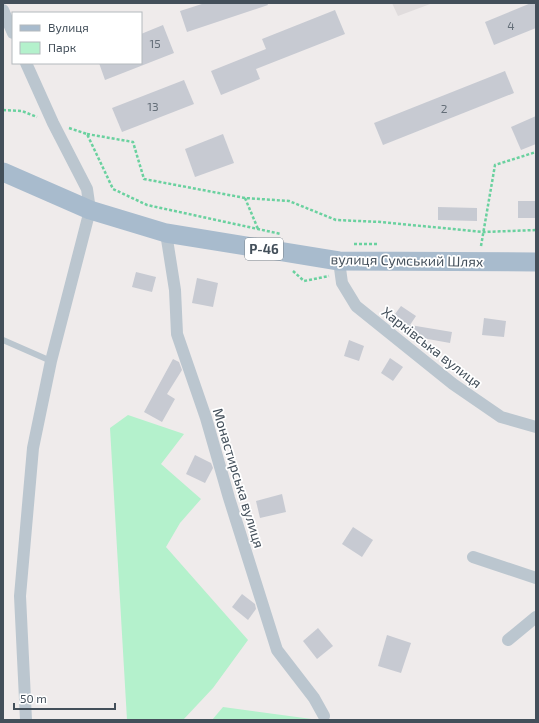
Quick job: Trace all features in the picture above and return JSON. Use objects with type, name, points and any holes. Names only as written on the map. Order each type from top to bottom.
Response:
[{"type":"main road","name":"вулиця Сумський Шлях","points":[[3,172],[90,210],[166,233],[339,261],[536,262]]},
{"type":"street","points":[[3,10],[12,31]]},
{"type":"street","points":[[26,64],[53,123],[87,189],[90,210],[51,361],[33,448],[20,596],[26,720]]},
{"type":"street","name":"Монастирська вулиця","points":[[166,233],[175,290],[177,334],[206,418],[229,498],[275,644],[277,650],[314,698],[324,716]]},
{"type":"street","name":"Харківська вулиця","points":[[339,261],[342,283],[356,306],[453,384],[501,417],[536,427]]},
{"type":"street","points":[[473,557],[536,578]]},
{"type":"street","points":[[508,640],[536,617]]},
{"type":"lane","points":[[3,340],[51,361]]},
{"type":"path","points":[[3,110],[22,111],[87,134],[133,142],[144,179],[245,198],[289,201],[336,220],[483,232],[536,230]]},
{"type":"path","points":[[87,134],[113,189],[147,205],[289,236]]},
{"type":"path","points":[[478,261],[495,165],[536,152]]},
{"type":"path","points":[[245,198],[258,229]]},
{"type":"shaded area","points":[[392,3],[433,3],[398,16]]},
{"type":"green space","points":[[128,415],[184,434],[161,464],[201,499],[180,523],[166,547],[248,640],[213,688],[183,720],[127,720],[110,428]]},
{"type":"green space","points":[[223,707],[319,720],[212,720]]},
{"type":"building","points":[[205,3],[267,3],[268,5],[187,32],[180,11]]},
{"type":"building","points":[[531,3],[536,3],[536,28],[494,45],[485,22]]},
{"type":"building","points":[[335,10],[345,34],[256,69],[260,79],[221,95],[211,71],[266,49],[262,39]]},
{"type":"building","points":[[163,25],[174,53],[105,80],[99,64],[142,64],[142,34]]},
{"type":"building","points":[[505,71],[514,93],[383,145],[374,123]]},
{"type":"building","points":[[184,80],[194,104],[122,132],[112,108]]},
{"type":"building","points":[[536,116],[536,144],[521,150],[511,127]]},
{"type":"building","points":[[223,134],[234,163],[195,177],[185,149]]},
{"type":"building","points":[[518,201],[536,201],[536,218],[518,218]]},
{"type":"building","points":[[438,207],[477,208],[477,221],[438,220]]},
{"type":"building","points":[[136,272],[156,277],[152,292],[132,287]]},
{"type":"building","points":[[197,278],[218,283],[213,307],[192,303]]},
{"type":"building","points":[[401,306],[416,316],[410,325],[452,332],[450,343],[411,336],[389,322]]},
{"type":"building","points":[[484,318],[506,321],[504,337],[482,335]]},
{"type":"building","points":[[349,340],[364,346],[359,361],[344,356]]},
{"type":"building","points":[[390,358],[403,367],[393,381],[381,373]]},
{"type":"building","points":[[173,359],[179,362],[182,370],[167,394],[175,399],[162,422],[144,412]]},
{"type":"building","points":[[195,455],[211,463],[213,468],[205,483],[186,474]]},
{"type":"building","points":[[282,494],[286,512],[260,518],[256,501]]},
{"type":"building","points":[[353,527],[373,540],[362,557],[342,544]]},
{"type":"building","points":[[242,594],[255,604],[256,609],[248,620],[232,607]]},
{"type":"building","points":[[318,628],[333,646],[317,659],[303,641]]},
{"type":"building","points":[[387,635],[411,643],[401,673],[378,666]]}]
